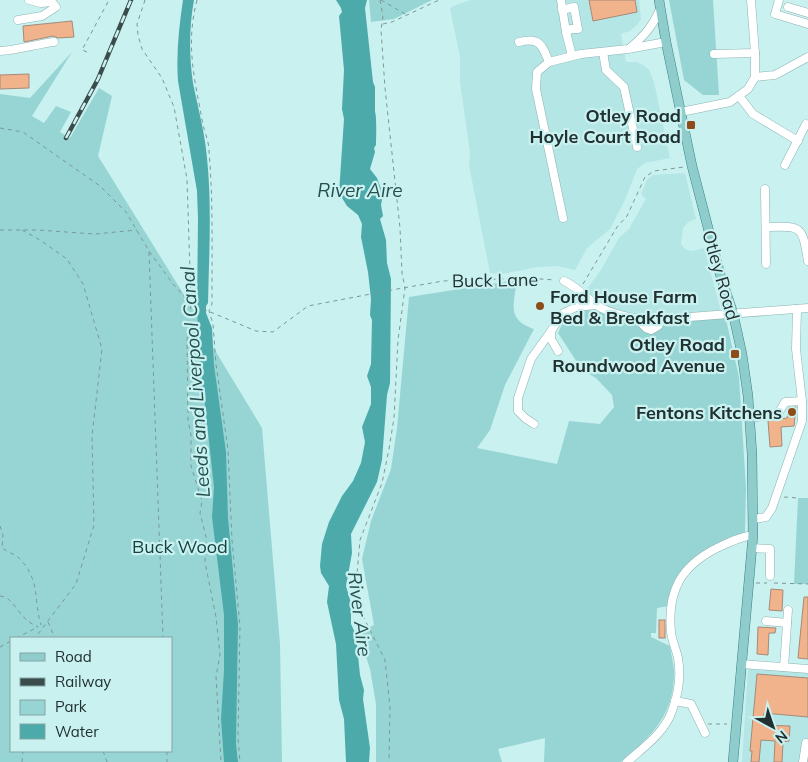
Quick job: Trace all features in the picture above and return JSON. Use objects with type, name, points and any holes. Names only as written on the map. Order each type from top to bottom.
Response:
[{"type":"main road","name":"Otley Road","points":[[659,4],[692,166],[720,274],[733,313],[742,354],[750,418],[754,518],[733,762]]},
{"type":"street","points":[[18,20],[42,16],[56,7],[50,2],[41,3],[29,0]]},
{"type":"street","points":[[561,0],[572,56]]},
{"type":"street","points":[[681,112],[720,104],[739,96],[748,89],[755,77],[751,0]]},
{"type":"street","points":[[779,0],[775,14],[808,24]]},
{"type":"street","points":[[628,49],[655,23],[659,4]]},
{"type":"street","points":[[788,7],[808,13]]},
{"type":"street","points":[[562,10],[574,8],[578,29],[571,29],[566,32]]},
{"type":"street","points":[[518,42],[530,39],[538,42],[549,62]]},
{"type":"street","points":[[0,51],[17,50],[39,43],[54,42]]},
{"type":"street","points":[[563,218],[536,89],[537,72],[549,62],[572,56],[666,42]]},
{"type":"street","points":[[603,52],[606,70],[624,86],[637,147]]},
{"type":"street","points":[[714,54],[755,52]]},
{"type":"street","points":[[755,77],[775,75],[808,57]]},
{"type":"street","points":[[739,96],[752,114],[798,141]]},
{"type":"street","points":[[785,164],[806,124]]},
{"type":"street","points":[[765,189],[766,264]]},
{"type":"street","points":[[766,227],[792,226],[798,228],[804,239],[808,261]]},
{"type":"street","name":"Buck Lane","points":[[564,281],[580,290],[596,305],[637,319],[662,319],[808,308]]},
{"type":"street","points":[[534,424],[518,411],[517,405],[531,359],[562,314],[576,307],[596,305]]},
{"type":"street","points":[[754,518],[766,518],[772,508],[805,421],[796,349],[797,309]]},
{"type":"street","points":[[552,331],[551,339],[558,351]]},
{"type":"street","points":[[750,418],[778,414],[785,402],[802,400]]},
{"type":"street","points":[[627,762],[662,728],[672,713],[679,670],[678,657],[672,640],[671,616],[675,592],[682,575],[692,562],[705,554],[742,537],[753,535]]},
{"type":"street","points":[[752,548],[770,549],[770,576]]},
{"type":"street","points":[[784,667],[788,610]]},
{"type":"street","points":[[766,621],[787,623]]},
{"type":"street","points":[[742,664],[808,668]]},
{"type":"street","points":[[675,701],[691,704],[704,733]]},
{"type":"street","points":[[803,762],[806,743]]},
{"type":"path","points":[[87,52],[82,50],[109,0]]},
{"type":"path","points":[[145,0],[137,24],[138,35],[142,49],[162,78],[174,106],[187,179],[191,304],[187,347],[188,420],[191,435],[191,466],[202,501],[200,513],[206,537],[205,562],[216,617],[220,655],[216,676],[221,762]]},
{"type":"path","points":[[197,0],[191,43],[195,84],[210,157],[212,292],[208,311],[213,324],[216,364],[229,464],[232,540],[240,626],[238,738],[240,762]]},
{"type":"path","points":[[380,0],[407,16]]},
{"type":"path","points":[[380,0],[383,16],[385,88],[405,288],[398,340],[394,418],[389,449],[382,483],[360,540],[357,574],[359,608],[385,660],[390,708],[388,762]]},
{"type":"path","points":[[382,24],[407,16],[439,0]]},
{"type":"path","points":[[0,128],[23,132],[100,186],[126,212],[149,251],[173,284],[191,304],[208,311]]},
{"type":"path","points":[[580,290],[617,227],[627,216],[645,176],[654,171],[692,166]]},
{"type":"path","points":[[0,230],[95,234],[138,230]]},
{"type":"path","points":[[22,230],[67,259],[83,284],[102,349],[92,436],[94,525],[76,584],[36,637]]},
{"type":"path","points":[[149,251],[163,637]]},
{"type":"path","name":"Buck Lane","points":[[208,311],[256,331],[273,332],[308,306],[397,289],[443,281],[528,278],[564,281]]},
{"type":"path","points":[[775,497],[798,498]]},
{"type":"path","points":[[0,526],[3,535],[2,548],[18,556],[31,574],[37,594],[37,611],[41,625]]},
{"type":"path","points":[[748,582],[808,584]]},
{"type":"path","points":[[0,596],[5,596],[10,600],[26,620],[38,627]]},
{"type":"path","points":[[18,637],[47,622]]},
{"type":"path","points":[[47,622],[54,637]]},
{"type":"path","points":[[700,724],[735,725]]},
{"type":"shaded area","points":[[471,0],[639,0],[641,19],[630,31],[621,34],[626,62],[636,62],[649,70],[654,82],[670,158],[645,163],[637,169],[625,200],[610,229],[587,248],[575,270],[557,266],[538,267],[502,274],[490,273],[469,165],[470,153],[460,82],[460,56],[450,9],[453,6]]},
{"type":"shaded area","points":[[685,173],[696,219],[688,222],[683,228],[681,244],[686,250],[693,251],[704,248],[721,311],[647,318],[613,310],[598,302],[586,290],[601,270],[619,238],[629,229],[646,199],[641,194],[647,180],[653,175]]},
{"type":"shaded area","points":[[748,669],[808,672],[808,762],[742,762]]},
{"type":"green space","points":[[369,0],[432,0],[394,19],[371,22]]},
{"type":"green space","points":[[669,0],[713,0],[719,95],[703,95],[684,80]]},
{"type":"green space","name":"Buck Wood","points":[[72,52],[32,116],[44,123],[56,106],[71,112],[60,132],[70,138],[99,88],[112,96],[98,156],[199,319],[199,324],[262,428],[280,644],[282,762],[0,762],[0,94],[30,98]]},
{"type":"green space","points":[[517,280],[514,303],[516,316],[519,321],[534,329],[505,385],[490,430],[477,448],[557,464],[569,421],[600,424],[614,407],[612,395],[596,378],[582,370],[558,333],[563,322],[568,317],[590,308],[599,309],[632,321],[646,332],[653,333],[660,329],[664,322],[725,315],[739,377],[746,488],[745,532],[699,554],[682,572],[669,606],[657,608],[656,633],[651,633],[651,637],[670,646],[674,669],[672,692],[664,715],[650,735],[621,762],[544,762],[545,738],[498,749],[502,762],[376,762],[376,704],[370,669],[358,632],[374,625],[362,559],[371,521],[391,469],[397,428],[409,297]]},
{"type":"green space","points":[[798,498],[808,498],[808,584],[794,584]]},
{"type":"water","points":[[183,0],[194,0],[190,31],[191,62],[193,83],[205,139],[209,176],[210,212],[208,303],[206,313],[212,328],[214,365],[226,452],[228,518],[238,624],[236,744],[238,762],[224,762],[221,719],[224,670],[224,615],[212,517],[214,487],[201,369],[197,312],[197,191],[178,81],[178,41]]},
{"type":"water","name":"River Aire","points":[[336,0],[367,0],[365,8],[375,87],[376,123],[376,145],[370,169],[377,178],[383,194],[381,205],[383,216],[380,219],[386,240],[387,263],[391,279],[390,383],[387,395],[382,460],[377,482],[351,534],[352,553],[346,586],[351,603],[351,624],[356,635],[360,675],[364,690],[363,699],[370,748],[369,762],[346,762],[344,719],[339,700],[336,644],[327,602],[329,586],[321,573],[320,566],[322,544],[329,522],[342,496],[353,481],[361,463],[365,442],[362,427],[371,404],[371,387],[367,376],[371,364],[371,299],[361,237],[362,224],[358,215],[347,206],[339,193],[344,119],[342,109],[344,70],[339,16],[342,12]]},
{"type":"building","points":[[589,0],[635,0],[637,12],[593,21]]},
{"type":"building","points":[[72,21],[74,37],[58,38],[53,36],[24,42],[23,26]]},
{"type":"building","points":[[29,74],[29,88],[0,89],[0,75]]},
{"type":"building","points":[[789,407],[796,407],[794,426],[781,427],[782,446],[770,447],[768,421],[787,418]]},
{"type":"building","points":[[771,589],[783,590],[782,611],[769,610]]},
{"type":"building","points":[[804,597],[808,597],[808,659],[798,658]]},
{"type":"building","points":[[659,620],[665,620],[665,638],[659,638]]},
{"type":"building","points":[[758,627],[776,628],[775,633],[769,633],[768,655],[757,654]]},
{"type":"building","points":[[757,674],[808,678],[808,717],[764,713],[762,725],[790,726],[789,741],[783,742],[782,762],[774,762],[775,741],[761,740],[759,762],[751,762],[752,751],[750,751]]},
{"type":"railway","points":[[66,138],[98,79],[131,0]]},
{"type":"place","name":"Otley Road Hoyle Court Road","points":[[691,125]]},
{"type":"place","name":"Ford House Farm Bed & Breakfast","points":[[540,306]]},
{"type":"place","name":"Otley Road Roundwood Avenue","points":[[735,354]]},
{"type":"place","name":"Fentons Kitchens","points":[[792,412]]},
{"type":"water label","name":"Leeds and Liverpool Canal","points":[[195,382]]}]
